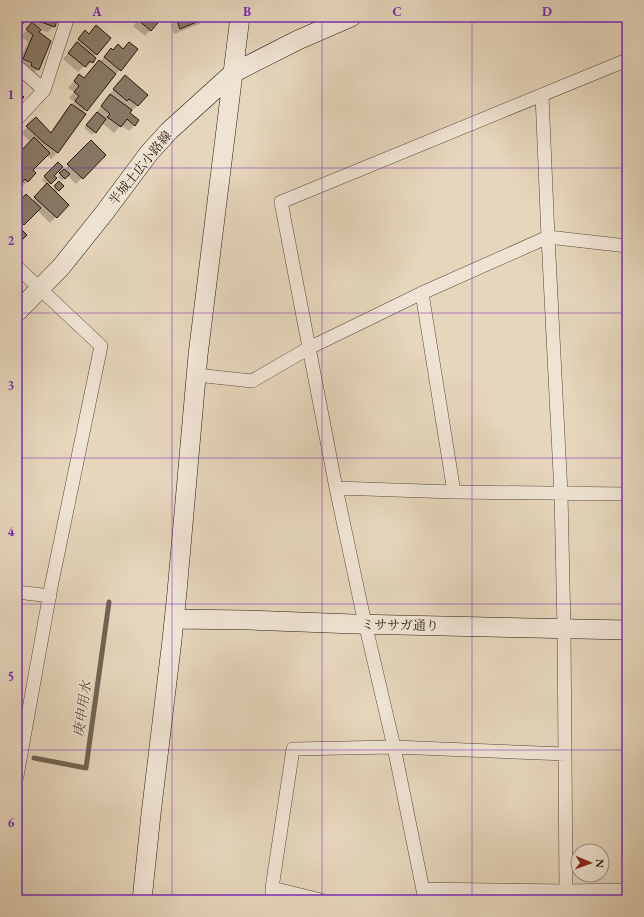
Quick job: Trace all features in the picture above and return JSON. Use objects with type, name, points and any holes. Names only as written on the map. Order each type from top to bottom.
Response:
[{"type":"street","points":[[17,119],[44,90],[68,17]]},
{"type":"street","name":"半城土広小路線","points":[[17,312],[61,267],[105,212],[149,153],[169,130],[233,73],[298,40],[351,17]]},
{"type":"street","points":[[142,900],[150,814],[172,640],[198,355],[233,73],[238,18]]},
{"type":"street","points":[[627,60],[281,202],[336,488],[365,624],[394,747],[424,895],[627,890]]},
{"type":"street","points":[[17,66],[44,90]]},
{"type":"street","points":[[542,95],[561,494],[564,629],[566,891]]},
{"type":"street","points":[[196,375],[252,380],[309,348],[422,293],[548,237],[627,246]]},
{"type":"street","points":[[17,267],[101,346],[50,596],[17,776]]},
{"type":"street","points":[[422,293],[454,492]]},
{"type":"street","points":[[336,488],[454,492],[627,494]]},
{"type":"street","points":[[17,592],[50,596]]},
{"type":"street","name":"ミササガ通り","points":[[174,619],[627,630]]},
{"type":"street","points":[[321,900],[272,894],[293,749],[394,747],[565,754]]},
{"type":"building","points":[[17,17],[25,17],[27,19],[17,30]]},
{"type":"building","points":[[40,17],[58,17],[55,27],[38,21]]},
{"type":"building","points":[[140,17],[163,17],[151,31],[138,20]]},
{"type":"building","points":[[176,18],[206,18],[180,29]]},
{"type":"building","points":[[32,22],[41,30],[39,32],[51,41],[39,70],[31,66],[32,63],[23,59],[33,35],[26,29]]},
{"type":"building","points":[[96,25],[111,38],[97,55],[78,39],[85,30],[89,34]]},
{"type":"building","points":[[77,42],[96,58],[93,63],[90,61],[85,67],[68,53]]},
{"type":"building","points":[[129,42],[138,49],[121,71],[104,57],[111,48],[113,50],[118,44],[123,49]]},
{"type":"building","points":[[99,60],[116,74],[87,111],[75,101],[79,96],[74,92],[79,86],[74,81],[79,74],[84,78]]},
{"type":"building","points":[[125,75],[148,95],[138,106],[129,99],[127,101],[113,89]]},
{"type":"building","points":[[17,84],[22,89],[19,93],[24,97],[17,105]]},
{"type":"building","points":[[110,94],[132,110],[130,113],[139,120],[135,126],[127,119],[121,127],[107,117],[110,114],[101,106]]},
{"type":"building","points":[[71,104],[86,114],[58,153],[43,142],[26,126],[36,117],[51,133]]},
{"type":"building","points":[[97,112],[106,119],[96,133],[86,125]]},
{"type":"building","points":[[34,137],[50,153],[33,170],[36,173],[28,182],[25,179],[17,188],[17,155]]},
{"type":"building","points":[[91,140],[106,155],[83,179],[67,164]]},
{"type":"building","points":[[58,162],[63,167],[54,176],[57,178],[51,184],[44,176]]},
{"type":"building","points":[[64,169],[70,174],[65,179],[59,173]]},
{"type":"building","points":[[59,181],[64,186],[59,191],[54,186]]},
{"type":"building","points":[[47,183],[69,205],[57,218],[34,197]]},
{"type":"building","points":[[26,194],[41,208],[24,225],[17,218],[17,204]]},
{"type":"building","points":[[17,225],[27,235],[19,243],[21,245],[17,249]]},
{"type":"waterway","name":"庚申用水","points":[[34,758],[86,768],[109,602]]}]
